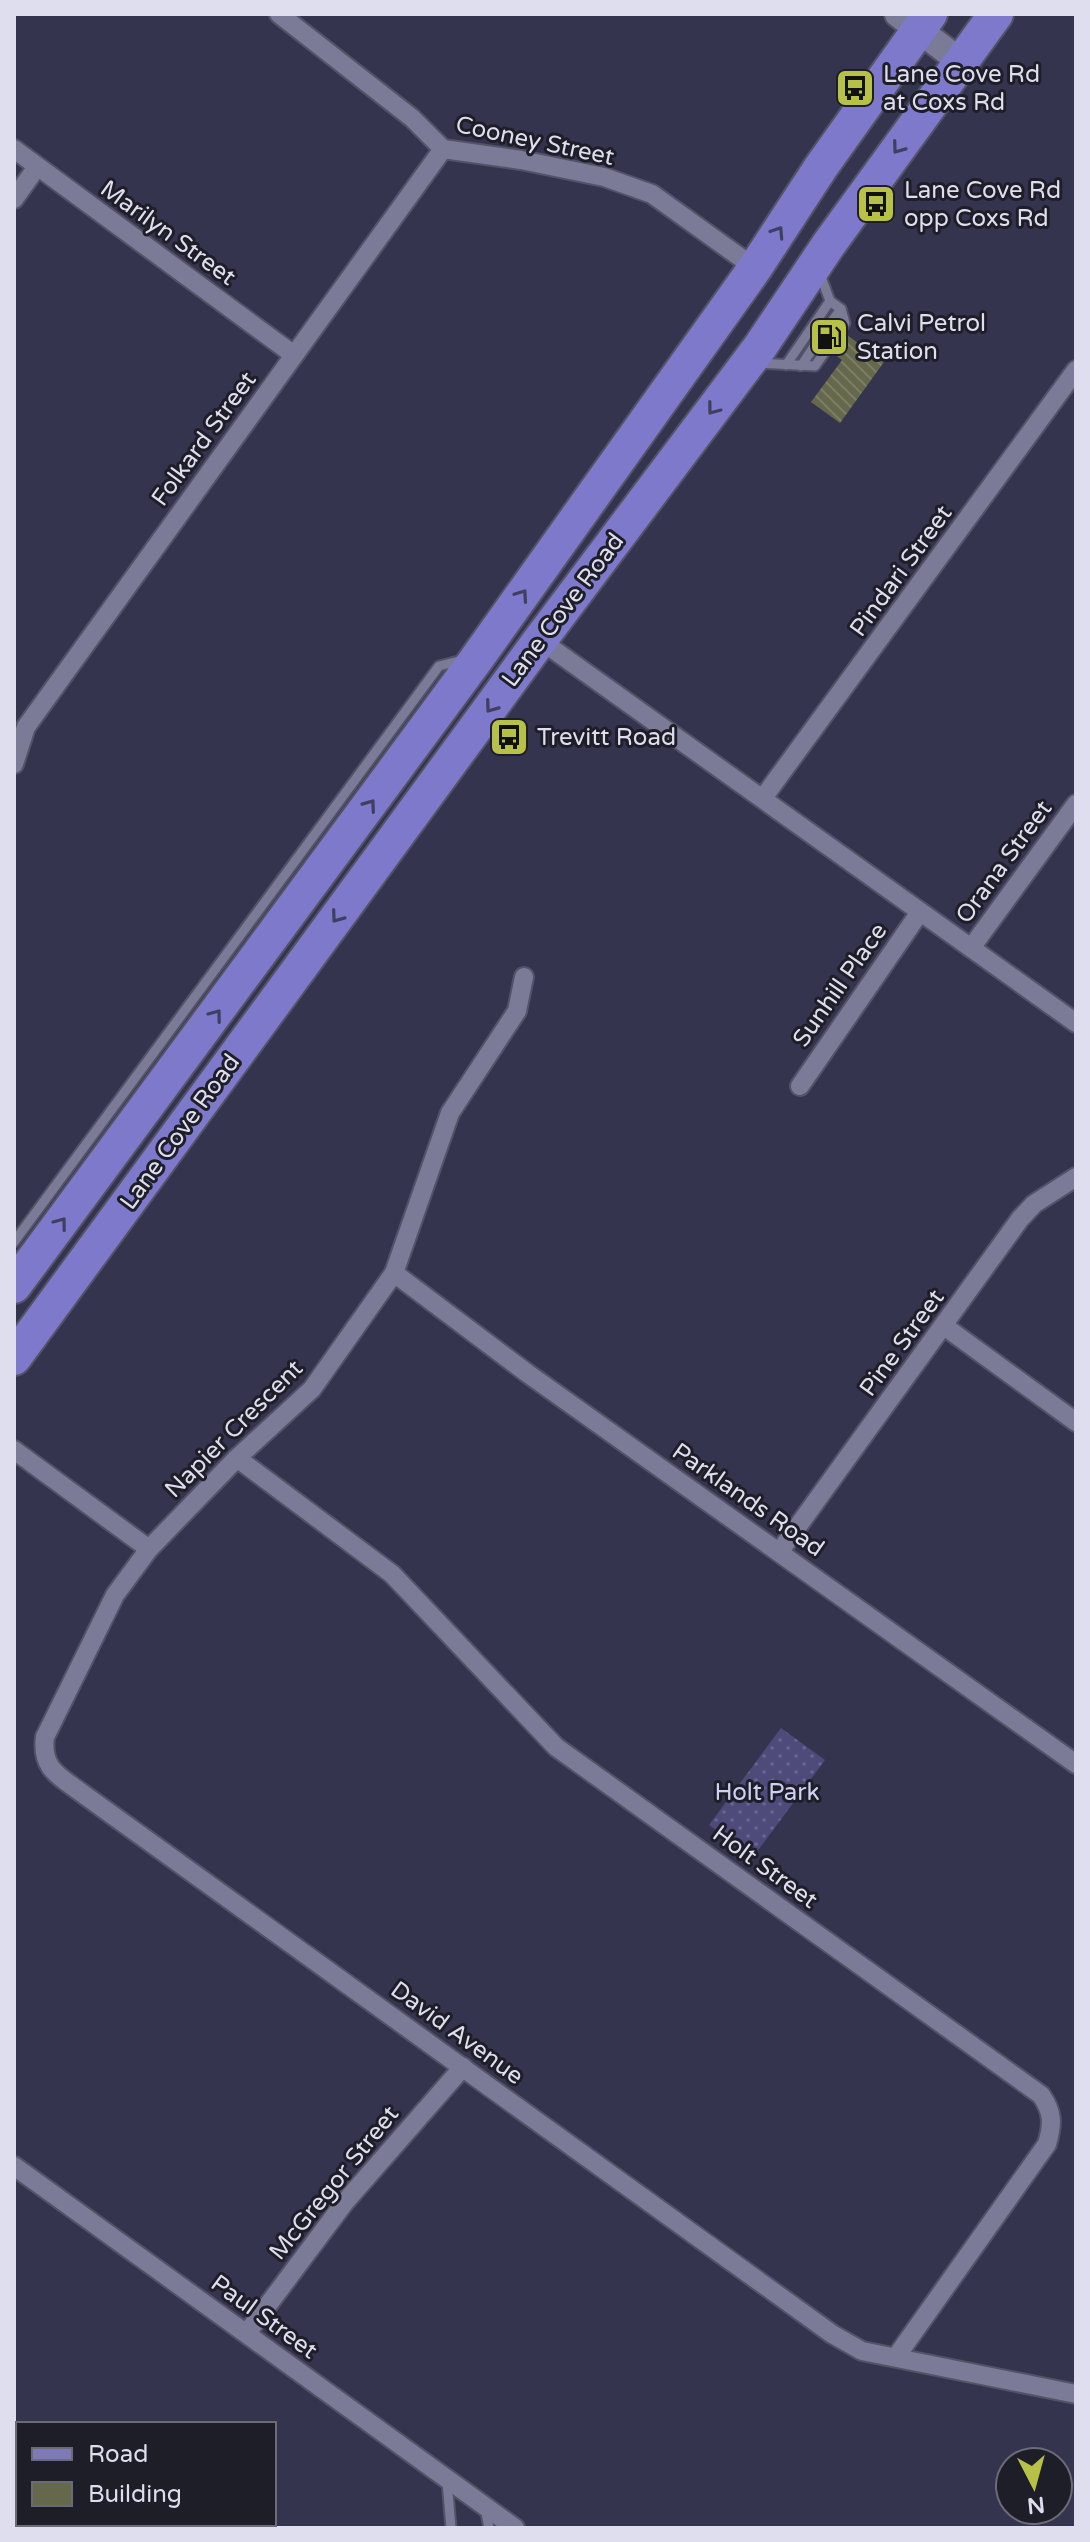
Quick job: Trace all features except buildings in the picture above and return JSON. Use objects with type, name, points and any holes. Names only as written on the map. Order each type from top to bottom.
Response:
[{"type":"highway","name":"Lane Cove Road","points":[[14,1358],[540,640],[748,363],[815,264],[996,14]]},
{"type":"highway","name":"Lane Cove Road","points":[[14,1286],[475,661],[755,268],[916,19]]},
{"type":"street","name":"Cooney Street","points":[[279,14],[412,118],[443,149],[521,160],[604,177],[652,194],[755,268]]},
{"type":"street","points":[[916,19],[961,62]]},
{"type":"street","name":"Marilyn Street","points":[[14,149],[294,355]]},
{"type":"street","name":"Folkard Street","points":[[14,764],[26,727],[443,149]]},
{"type":"street","points":[[14,199],[37,167]]},
{"type":"street","name":"Pindari Street","points":[[763,798],[1076,370]]},
{"type":"street","points":[[540,640],[1076,1023]]},
{"type":"street","name":"Orana Street","points":[[971,948],[1076,804]]},
{"type":"street","name":"Sunhill Place","points":[[800,1086],[920,912]]},
{"type":"street","name":"Napier Crescent","points":[[149,1549],[237,1458],[312,1389],[394,1273],[450,1113],[517,1011],[524,977]]},
{"type":"street","name":"Pine Street","points":[[780,1551],[1020,1219],[1034,1204],[1076,1177]]},
{"type":"street","name":"Parklands Road","points":[[394,1273],[527,1373],[1076,1764]]},
{"type":"street","points":[[944,1326],[1076,1422]]},
{"type":"street","points":[[14,1450],[149,1549]]},
{"type":"street","name":"Holt Street","points":[[237,1458],[392,1574],[556,1747],[1041,2095],[1050,2109],[1051,2117],[1047,2144],[896,2357]]},
{"type":"street","name":"David Avenue","points":[[149,1549],[115,1595],[51,1721],[43,1750],[47,1763],[79,1791],[832,2334],[862,2351],[1076,2394]]},
{"type":"street","name":"McGregor Street","points":[[247,2333],[345,2202],[463,2067]]},
{"type":"street","name":"Paul Street","points":[[14,2166],[515,2528]]},
{"type":"lane","points":[[815,264],[830,301],[841,309],[845,323],[840,331]]},
{"type":"lane","points":[[786,365],[830,301]]},
{"type":"lane","points":[[830,324],[841,309]]},
{"type":"lane","points":[[801,366],[817,342]]},
{"type":"lane","points":[[748,363],[815,366],[827,349]]},
{"type":"lane","points":[[14,1242],[439,666],[458,659],[475,661]]},
{"type":"lane","points":[[447,2481],[451,2528]]},
{"type":"lane","points":[[485,2508],[489,2528]]},
{"type":"green space","name":"Holt Park","points":[[781,1728],[825,1760],[753,1857],[709,1825]]},
{"type":"place","name":"Lane Cove Rd at Coxs Rd","points":[[855,88]]},
{"type":"place","name":"Lane Cove Rd opp Coxs Rd","points":[[876,204]]},
{"type":"place","name":"Calvi Petrol Station","points":[[829,337]]},
{"type":"place","name":"Trevitt Road","points":[[509,737]]}]
